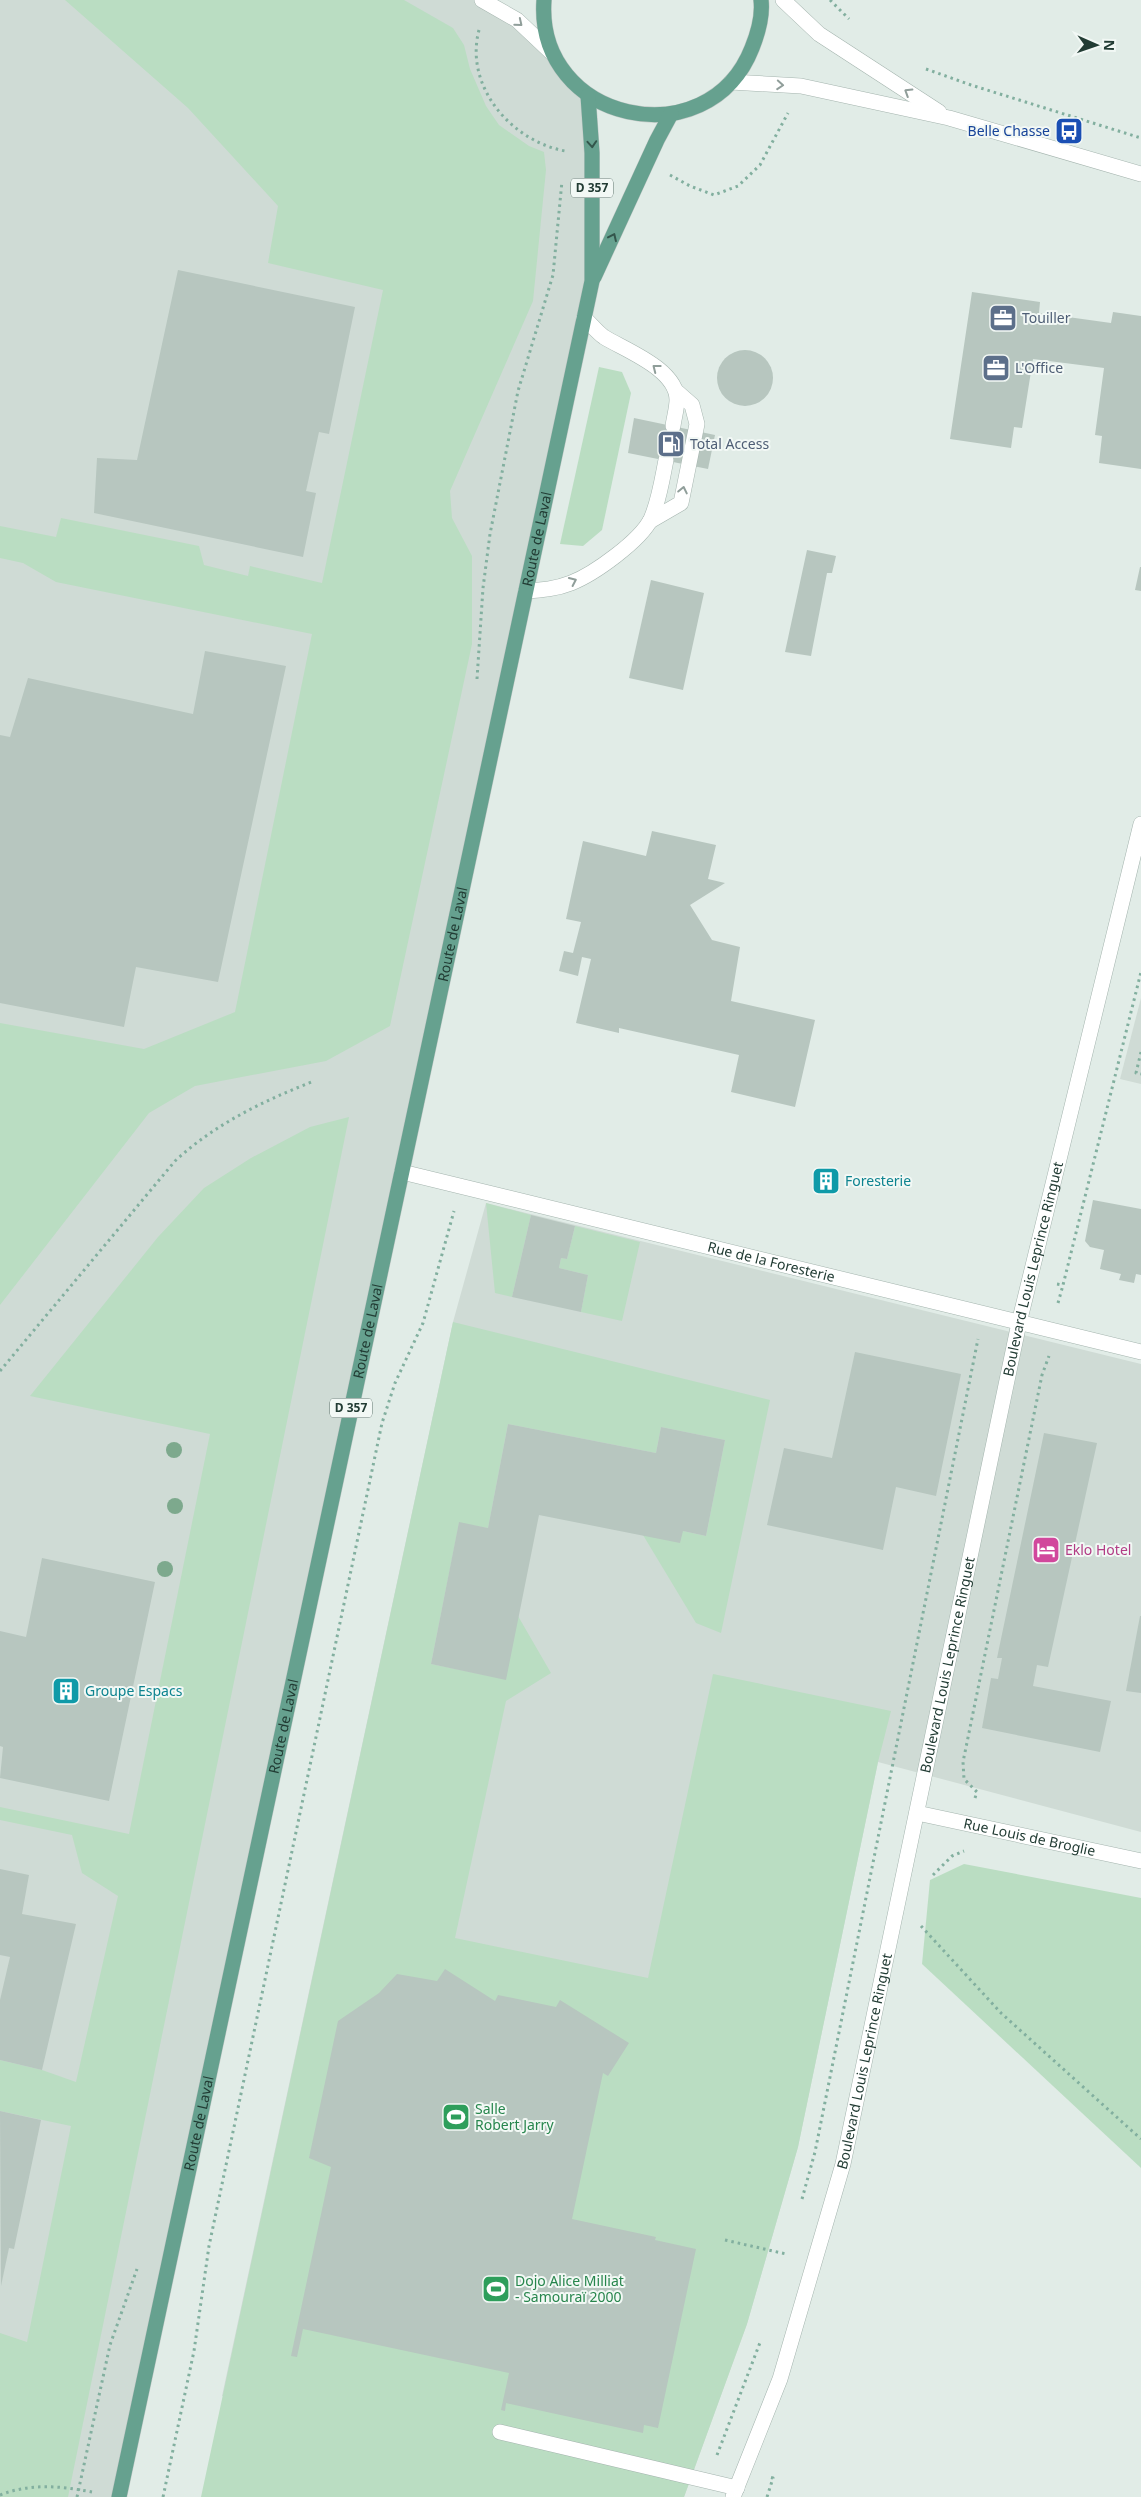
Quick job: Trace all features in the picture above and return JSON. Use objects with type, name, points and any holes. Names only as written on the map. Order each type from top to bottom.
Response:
[{"type":"main road","points":[[544,0],[542,18],[552,53],[568,76],[588,96],[609,107],[631,114],[671,114],[709,100],[731,82],[748,59],[758,33],[761,0]]},
{"type":"main road","name":"Route de Laval","points":[[119,2497],[592,281],[592,153],[588,96]]},
{"type":"main road","name":"Route de Laval","points":[[592,281],[656,140],[671,114]]},
{"type":"street","points":[[482,0],[517,20],[552,53]]},
{"type":"street","points":[[782,0],[818,34],[949,118]]},
{"type":"street","points":[[731,82],[800,86],[949,118],[1141,174]]},
{"type":"street","points":[[584,318],[605,337],[640,355],[664,374],[676,392],[692,405],[697,424],[681,503],[650,521]]},
{"type":"street","points":[[673,426],[677,400],[676,392]]},
{"type":"street","points":[[526,591],[549,590],[572,582],[631,545],[650,521],[658,499],[666,460]]},
{"type":"street","name":"Boulevard Louis Leprince Ringuet","points":[[735,2492],[780,2379],[843,2164],[1018,1323],[1141,824]]},
{"type":"street","name":"Rue de la Foresterie","points":[[402,1172],[1141,1352]]},
{"type":"street","name":"Rue Louis de Broglie","points":[[917,1814],[1141,1861]]},
{"type":"street","points":[[500,2432],[707,2481],[735,2492]]},
{"type":"path","points":[[830,0],[852,21]]},
{"type":"path","points":[[922,67],[971,85],[1141,138]]},
{"type":"path","points":[[563,151],[563,158]]},
{"type":"path","points":[[477,681],[482,588],[490,534],[518,391],[553,275],[563,174]]},
{"type":"path","points":[[1030,1277],[1064,1285],[1141,972]]},
{"type":"path","points":[[1141,1052],[1136,1072],[1141,1074]]},
{"type":"path","points":[[0,1371],[182,1154],[196,1141],[273,1097],[314,1081]]},
{"type":"path","points":[[163,2497],[194,2351],[209,2246],[382,1423],[395,1383],[423,1323],[441,1265],[460,1186]]},
{"type":"path","points":[[799,2208],[815,2152],[983,1314]]},
{"type":"path","points":[[870,1876],[926,1889],[934,1872],[952,1856],[964,1852],[977,1792],[964,1779],[963,1762],[1042,1374],[1058,1332]]},
{"type":"path","points":[[920,1925],[1001,2013],[1141,2139]]},
{"type":"path","points":[[725,2240],[786,2254]]},
{"type":"path","points":[[783,2264],[788,2245]]},
{"type":"path","points":[[77,2497],[110,2345],[138,2266]]},
{"type":"path","points":[[707,2481],[761,2338]]},
{"type":"path","points":[[0,2495],[15,2489],[54,2485],[96,2493]]},
{"type":"shaded area","points":[[0,0],[482,0],[517,20],[588,96],[592,281],[119,2497],[0,2497]]},
{"type":"shaded area","points":[[1141,998],[1141,1084],[1120,1079]]},
{"type":"shaded area","points":[[486,1203],[1141,1364],[1141,1832],[878,1762],[798,2147],[747,2324],[684,2497],[222,2396],[453,1322]]},
{"type":"green space","points":[[65,0],[404,0],[453,28],[464,45],[470,69],[486,106],[499,125],[529,146],[544,152],[546,170],[533,301],[450,491],[452,518],[472,556],[472,644],[390,1026],[326,1061],[195,1086],[149,1113],[0,1305],[0,1023],[144,1049],[235,1012],[312,634],[56,582],[23,563],[0,558],[0,526],[56,537],[61,518],[199,546],[204,565],[248,576],[250,566],[322,583],[383,290],[268,263],[278,206],[188,108]]},
{"type":"green space","points":[[599,367],[622,372],[631,393],[602,530],[583,546],[560,544]]},
{"type":"green space","points":[[349,1117],[68,2497],[0,2497],[0,2333],[27,2342],[71,2126],[0,2111],[0,2060],[42,2070],[76,2082],[118,1896],[82,1873],[72,1835],[0,1820],[0,1807],[129,1834],[210,1434],[30,1396],[158,1237],[204,1188],[251,1158],[310,1127]]},
{"type":"green space","points":[[486,1203],[531,1215],[512,1297],[495,1293]]},
{"type":"green space","points":[[575,1226],[640,1242],[622,1321],[581,1312],[588,1275],[559,1268],[561,1258],[567,1259]]},
{"type":"green space","points":[[453,1322],[770,1400],[721,1633],[696,1623],[643,1535],[683,1531],[706,1536],[725,1440],[661,1427],[656,1453],[508,1424],[488,1528],[459,1523],[431,1664],[505,1679],[518,1616],[551,1673],[506,1701],[455,1938],[648,1978],[713,1674],[891,1711],[878,1762],[798,2147],[747,2324],[684,2497],[201,2497]]},
{"type":"green space","points":[[964,1864],[1141,1898],[1141,2168],[922,1964],[930,1880]]},
{"type":"building","points":[[178,270],[355,307],[329,434],[319,432],[306,491],[316,493],[303,557],[94,513],[97,458],[137,460]]},
{"type":"building","points":[[972,292],[1040,302],[1039,313],[1111,323],[1113,312],[1141,316],[1141,469],[1099,463],[1102,436],[1095,435],[1104,368],[1033,359],[1022,428],[1014,427],[1011,448],[950,439]]},
{"type":"building","points":[[739,350],[751,350],[761,354],[769,362],[773,378],[769,394],[761,402],[751,406],[739,406],[729,402],[721,394],[717,384],[717,372],[721,362],[729,354]]},
{"type":"building","name":"Total Access","points":[[634,418],[715,435],[708,469],[628,453]]},
{"type":"building","points":[[807,550],[836,556],[832,573],[827,573],[811,656],[785,652]]},
{"type":"building","points":[[1141,567],[1141,591],[1135,590]]},
{"type":"building","points":[[651,580],[704,593],[683,690],[629,678]]},
{"type":"building","points":[[205,651],[286,666],[218,982],[136,967],[124,1027],[0,1003],[0,735],[10,737],[28,678],[193,714]]},
{"type":"building","points":[[652,831],[716,845],[708,879],[725,883],[690,905],[712,940],[740,947],[731,1001],[815,1020],[795,1107],[731,1092],[739,1055],[619,1028],[619,1033],[576,1023],[591,959],[582,957],[578,976],[559,971],[564,951],[573,953],[581,922],[566,919],[583,841],[646,856]]},
{"type":"building","name":"Foresterie","points":[[817,1172],[837,1176],[834,1190],[814,1185]]},
{"type":"building","points":[[1093,1200],[1141,1209],[1141,1275],[1136,1274],[1134,1283],[1119,1280],[1121,1274],[1100,1269],[1104,1250],[1090,1247],[1085,1241]]},
{"type":"building","points":[[531,1215],[575,1226],[567,1259],[561,1258],[559,1268],[588,1275],[581,1312],[512,1297]]},
{"type":"building","points":[[855,1352],[961,1374],[936,1496],[896,1487],[883,1550],[767,1525],[784,1448],[832,1458]]},
{"type":"building","points":[[508,1424],[656,1453],[661,1427],[725,1440],[706,1536],[683,1531],[680,1543],[539,1515],[506,1680],[431,1664],[459,1522],[488,1528]]},
{"type":"building","name":"Eklo Hotel","points":[[1044,1433],[1097,1443],[1048,1667],[1037,1665],[1033,1686],[1111,1701],[1100,1752],[982,1728],[991,1678],[998,1679],[1002,1658],[997,1658]]},
{"type":"building","name":"Groupe Espacs","points":[[42,1558],[155,1582],[109,1801],[0,1778],[3,1747],[0,1746],[0,1631],[26,1637]]},
{"type":"building","points":[[1141,1616],[1141,1693],[1126,1691]]},
{"type":"building","points":[[0,1869],[29,1875],[22,1914],[76,1924],[42,2070],[0,2060],[0,2000],[10,1957],[0,1955]]},
{"type":"building","points":[[445,1969],[495,2001],[498,1995],[556,2007],[560,2000],[629,2043],[608,2076],[603,2073],[572,2219],[656,2237],[655,2240],[696,2249],[658,2428],[644,2425],[643,2433],[506,2403],[505,2411],[501,2410],[509,2373],[303,2329],[297,2357],[291,2356],[331,2167],[309,2158],[338,2021],[379,1993],[397,1974],[437,1981]]},
{"type":"building","points":[[0,2111],[41,2120],[14,2249],[9,2248],[1,2286]]},
{"type":"tunnel","points":[[666,460],[673,426]]},
{"type":"place","name":"Belle Chasse","points":[[1069,131]]},
{"type":"place","name":"Touiller","points":[[1003,318]]},
{"type":"place","name":"L'Office","points":[[996,368]]},
{"type":"place","name":"Total Access","points":[[671,444]]},
{"type":"place","name":"Foresterie","points":[[826,1181]]},
{"type":"place","name":"Eklo Hotel","points":[[1046,1550]]},
{"type":"place","name":"Groupe Espacs","points":[[66,1691]]},
{"type":"place","name":"Salle Robert Jarry","points":[[456,2117]]},
{"type":"place","name":"Dojo Alice Milliat - Samouraï 2000","points":[[496,2289]]}]
